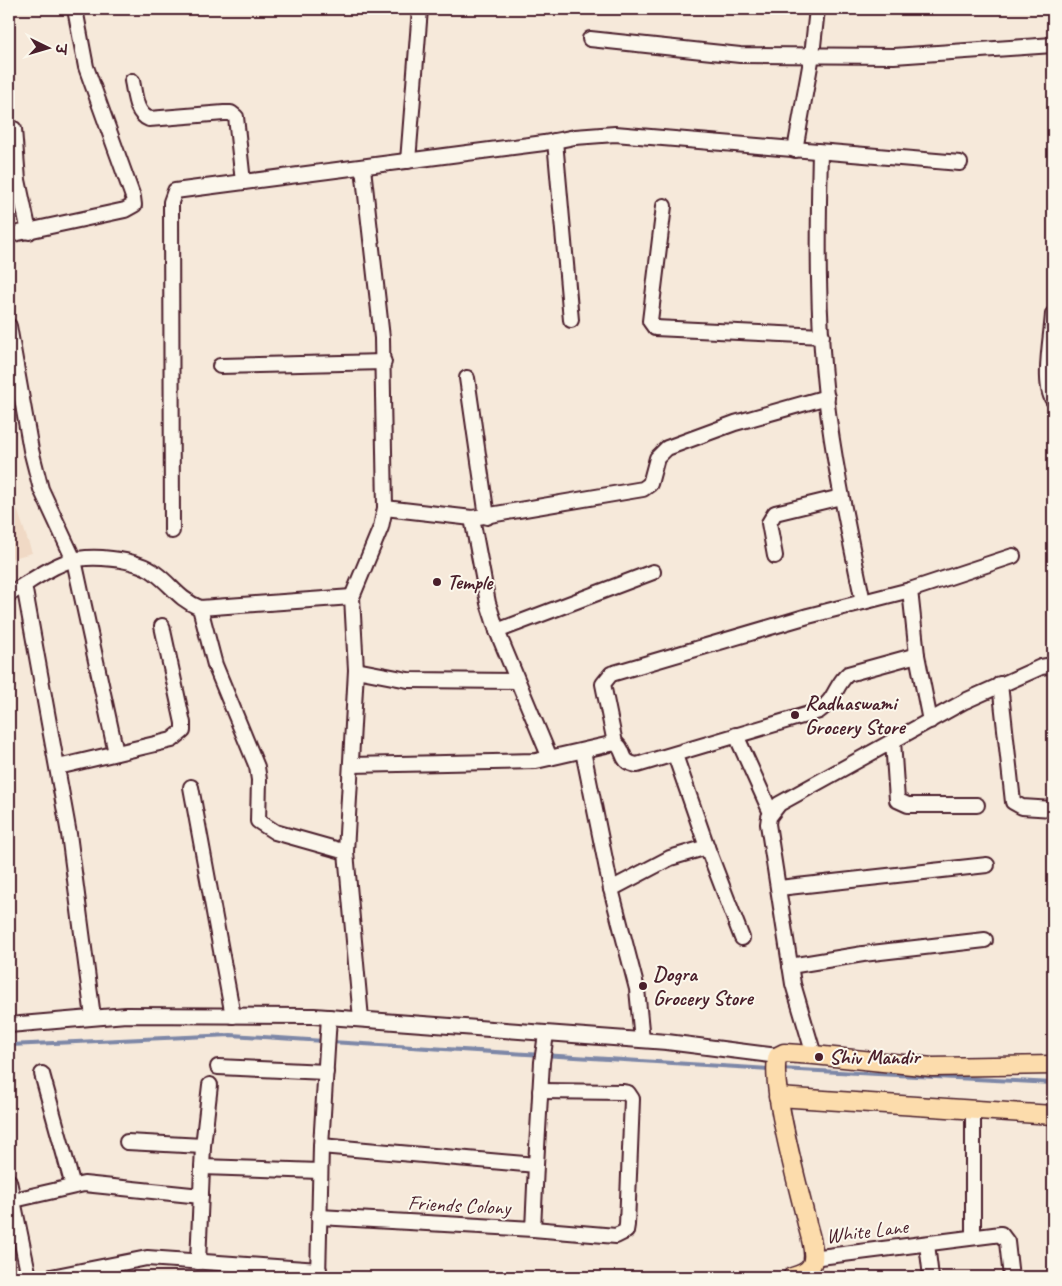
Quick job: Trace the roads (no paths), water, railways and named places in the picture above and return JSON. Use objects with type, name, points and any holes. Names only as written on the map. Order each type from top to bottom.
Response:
[{"type":"main road","points":[[792,1277],[800,1275],[811,1268],[809,1233],[778,1092],[777,1059],[784,1053],[932,1067],[1053,1066]]},
{"type":"main road","points":[[778,1092],[1053,1116]]},
{"type":"street","points":[[9,235],[125,210],[134,206],[133,197],[86,67],[75,9]]},
{"type":"street","points":[[408,161],[420,9]]},
{"type":"street","points":[[795,150],[812,55],[817,9]]},
{"type":"street","points":[[590,39],[740,55],[894,56],[1053,45]]},
{"type":"street","points":[[132,81],[139,110],[143,116],[149,119],[224,113],[236,117],[243,182]]},
{"type":"street","points":[[14,128],[18,180],[29,232]]},
{"type":"street","points":[[172,531],[171,202],[175,191],[615,134],[960,163]]},
{"type":"street","points":[[555,141],[571,320]]},
{"type":"street","points":[[820,152],[818,220],[826,397],[841,497],[863,602]]},
{"type":"street","points":[[361,1019],[346,852],[356,670],[352,597],[381,527],[385,508],[384,362],[363,168]]},
{"type":"street","points":[[664,206],[650,321],[655,328],[822,336]]},
{"type":"street","points":[[1053,314],[1049,374],[1049,391],[1053,400]]},
{"type":"street","points":[[9,326],[31,450],[41,489],[74,560],[116,753]]},
{"type":"street","points":[[220,366],[384,362]]},
{"type":"street","points":[[467,378],[486,517]]},
{"type":"street","points":[[385,508],[472,518],[643,490],[650,484],[657,458],[667,448],[735,423],[826,397]]},
{"type":"street","points":[[775,556],[769,523],[775,513],[841,497]]},
{"type":"street","points":[[472,518],[488,603],[497,631],[550,758]]},
{"type":"street","points":[[917,655],[848,674],[843,679],[836,694],[819,711],[637,765],[629,764],[625,760],[619,745],[615,743],[603,684],[611,674],[910,590],[1013,556]]},
{"type":"street","points":[[9,594],[58,566],[74,560],[128,560],[155,573],[170,589],[189,603],[200,608],[352,597]]},
{"type":"street","points":[[497,631],[653,572]]},
{"type":"street","points":[[24,585],[69,834],[93,1017]]},
{"type":"street","points":[[910,590],[917,655],[930,721]]},
{"type":"street","points":[[200,608],[215,664],[257,767],[260,780],[258,820],[275,832],[346,852]]},
{"type":"street","points":[[58,767],[172,740],[183,731],[183,722],[162,626]]},
{"type":"street","points":[[814,1055],[793,984],[768,824],[771,813],[779,804],[1000,684],[1041,667],[1053,665]]},
{"type":"street","points":[[356,670],[408,680],[517,680]]},
{"type":"street","points":[[1000,684],[1013,802],[1022,807],[1053,809]]},
{"type":"street","points":[[736,735],[771,813]]},
{"type":"street","points":[[893,741],[896,800],[908,805],[977,805]]},
{"type":"street","points":[[351,765],[536,761],[615,743]]},
{"type":"street","points":[[583,751],[611,889],[637,989],[642,1040]]},
{"type":"street","points":[[675,755],[707,847],[742,938]]},
{"type":"street","points":[[191,787],[234,1016]]},
{"type":"street","points":[[611,889],[670,858],[707,847]]},
{"type":"street","points":[[779,888],[987,865]]},
{"type":"street","points":[[790,966],[863,954],[985,940]]},
{"type":"street","points":[[9,1025],[126,1015],[329,1017],[642,1040],[777,1059]]},
{"type":"street","points":[[51,1277],[147,1258],[318,1274],[320,1146],[329,1017]]},
{"type":"street","name":"Friends Colony","points":[[319,1217],[533,1229],[542,1055],[546,1034]]},
{"type":"street","points":[[218,1066],[326,1072]]},
{"type":"street","points":[[42,1074],[73,1186]]},
{"type":"street","points":[[198,1262],[203,1146],[210,1085]]},
{"type":"street","points":[[533,1229],[616,1236],[626,1231],[627,1225],[632,1099],[628,1093],[622,1092],[540,1091]]},
{"type":"street","points":[[973,1110],[973,1237]]},
{"type":"street","points":[[127,1142],[203,1146]]},
{"type":"street","points":[[320,1146],[536,1165]]},
{"type":"street","points":[[202,1167],[320,1171]]},
{"type":"street","points":[[9,1181],[29,1277]]},
{"type":"street","points":[[14,1200],[73,1186],[94,1185],[201,1196]]},
{"type":"street","name":"White Lane","points":[[811,1268],[927,1244],[997,1234],[1005,1236],[1011,1277]]},
{"type":"street","name":"White Lane","points":[[927,1244],[931,1277]]},
{"type":"waterway","points":[[9,1045],[231,1035],[324,1041]]},
{"type":"waterway","points":[[331,1042],[770,1069]]},
{"type":"waterway","points":[[780,1069],[1053,1083]]},
{"type":"place","name":"Temple","points":[[437,582]]},
{"type":"place","name":"Radhaswami Grocery Store","points":[[795,715]]},
{"type":"place","name":"Dogra Grocery Store","points":[[643,986]]},
{"type":"place","name":"Shiv Mandir","points":[[819,1057]]}]
